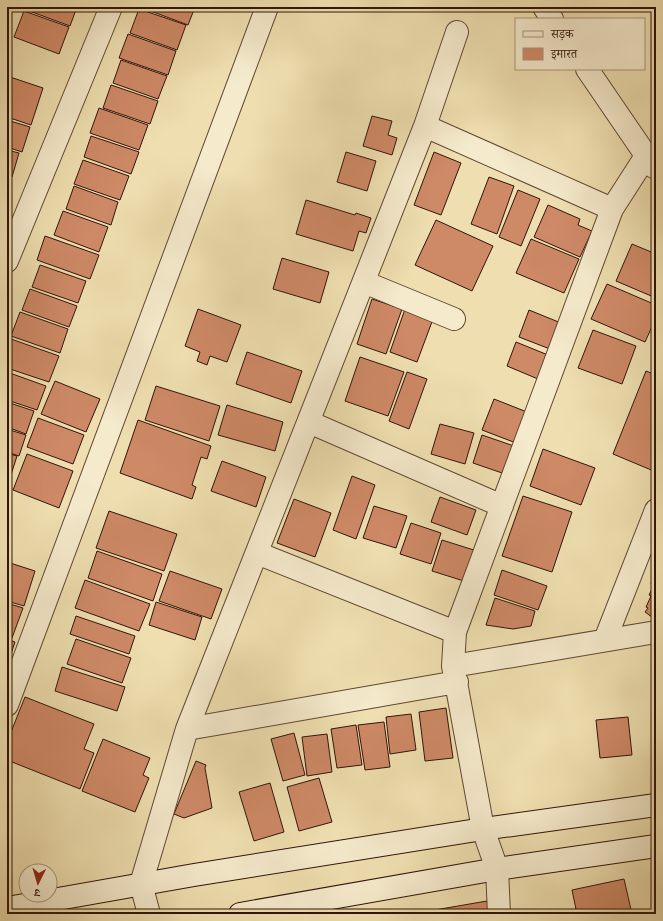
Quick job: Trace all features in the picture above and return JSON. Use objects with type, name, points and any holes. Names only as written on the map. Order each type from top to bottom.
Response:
[{"type":"street","points":[[7,261],[111,7]]},
{"type":"street","points":[[7,705],[267,7]]},
{"type":"street","points":[[544,7],[551,18]]},
{"type":"street","points":[[149,914],[141,884],[187,729],[426,126],[457,32]]},
{"type":"street","points":[[499,914],[497,869],[483,829],[455,674],[455,632],[612,209],[651,162],[588,70]]},
{"type":"street","points":[[426,126],[612,209]]},
{"type":"street","points":[[364,282],[454,319]]},
{"type":"street","points":[[309,422],[502,506]]},
{"type":"street","points":[[605,640],[656,510]]},
{"type":"street","points":[[257,554],[455,632]]},
{"type":"street","points":[[187,729],[455,674],[605,640],[656,632]]},
{"type":"street","points":[[7,908],[141,884],[483,829],[656,805]]},
{"type":"street","points":[[240,914],[263,912],[497,869],[656,846]]},
{"type":"building","points":[[25,7],[77,7],[70,26],[24,9]]},
{"type":"building","points":[[140,7],[195,7],[188,25]]},
{"type":"building","points":[[139,9],[186,25],[177,50],[130,33]]},
{"type":"building","points":[[24,11],[69,27],[59,54],[14,37]]},
{"type":"building","points":[[128,34],[176,51],[168,75],[119,58]]},
{"type":"building","points":[[121,60],[167,76],[158,99],[113,83]]},
{"type":"building","points":[[7,76],[43,88],[31,125],[7,117]]},
{"type":"building","points":[[111,85],[158,101],[150,124],[103,108]]},
{"type":"building","points":[[99,108],[148,125],[139,150],[90,133]]},
{"type":"building","points":[[372,116],[392,121],[388,135],[397,138],[392,155],[363,146]]},
{"type":"building","points":[[7,120],[30,127],[22,152],[7,147]]},
{"type":"building","points":[[91,136],[139,152],[131,174],[84,157]]},
{"type":"building","points":[[7,150],[19,153],[12,177],[7,175]]},
{"type":"building","points":[[346,152],[376,161],[367,191],[337,182]]},
{"type":"building","points":[[434,152],[461,163],[441,215],[414,205]]},
{"type":"building","points":[[83,160],[129,176],[120,200],[74,184]]},
{"type":"building","points":[[489,177],[514,186],[497,234],[471,224]]},
{"type":"building","points":[[74,186],[118,202],[111,225],[66,209]]},
{"type":"building","points":[[518,190],[540,199],[521,246],[499,237]]},
{"type":"building","points":[[306,200],[355,215],[356,213],[371,218],[366,233],[359,231],[353,251],[296,234]]},
{"type":"building","points":[[548,205],[580,219],[578,225],[592,231],[580,257],[534,237]]},
{"type":"building","points":[[63,211],[108,227],[99,252],[54,235]]},
{"type":"building","points":[[436,220],[493,246],[472,291],[415,265]]},
{"type":"building","points":[[45,236],[99,255],[90,279],[37,260]]},
{"type":"building","points":[[531,239],[579,259],[564,293],[516,273]]},
{"type":"building","points":[[632,244],[656,254],[656,298],[616,281]]},
{"type":"building","points":[[282,258],[329,272],[320,303],[273,289]]},
{"type":"building","points":[[40,265],[86,281],[78,303],[32,287]]},
{"type":"building","points":[[607,284],[656,305],[656,318],[645,342],[591,319]]},
{"type":"building","points":[[30,289],[77,306],[69,327],[22,310]]},
{"type":"building","points":[[372,299],[402,309],[386,354],[357,344]]},
{"type":"building","points":[[198,309],[241,325],[227,362],[210,356],[207,365],[197,361],[200,352],[185,346]]},
{"type":"building","points":[[405,309],[433,319],[417,362],[390,352]]},
{"type":"building","points":[[529,310],[561,323],[550,349],[519,337]]},
{"type":"building","points":[[20,312],[68,329],[60,353],[11,336]]},
{"type":"building","points":[[593,330],[636,346],[622,384],[578,368]]},
{"type":"building","points":[[11,339],[59,356],[49,382],[7,368],[7,350]]},
{"type":"building","points":[[516,342],[548,355],[538,379],[507,366]]},
{"type":"building","points":[[247,352],[302,371],[291,403],[236,384]]},
{"type":"building","points":[[360,357],[404,372],[388,416],[345,401]]},
{"type":"building","points":[[646,371],[656,375],[656,472],[613,454]]},
{"type":"building","points":[[7,372],[46,386],[37,410],[7,400]]},
{"type":"building","points":[[407,372],[427,379],[409,429],[389,421]]},
{"type":"building","points":[[55,381],[100,399],[86,432],[41,414]]},
{"type":"building","points":[[156,386],[220,406],[209,441],[145,420]]},
{"type":"building","points":[[494,399],[527,412],[516,443],[482,430]]},
{"type":"building","points":[[7,402],[34,411],[26,434],[7,427]]},
{"type":"building","points":[[227,405],[283,422],[275,451],[218,435]]},
{"type":"building","points":[[38,418],[84,435],[73,464],[27,447]]},
{"type":"building","points":[[138,420],[211,446],[207,459],[201,457],[192,485],[196,487],[192,499],[120,473]]},
{"type":"building","points":[[440,424],[474,433],[465,464],[431,454]]},
{"type":"building","points":[[7,429],[26,435],[19,456],[7,452]]},
{"type":"building","points":[[482,435],[514,446],[505,474],[473,463]]},
{"type":"building","points":[[543,449],[595,468],[581,505],[530,486]]},
{"type":"building","points":[[7,453],[17,456],[9,481],[7,480]]},
{"type":"building","points":[[27,454],[73,471],[59,508],[13,490]]},
{"type":"building","points":[[222,461],[266,477],[256,507],[211,491]]},
{"type":"building","points":[[352,476],[375,485],[356,539],[333,530]]},
{"type":"building","points":[[523,496],[572,512],[552,572],[502,556]]},
{"type":"building","points":[[440,497],[476,510],[467,535],[431,522]]},
{"type":"building","points":[[294,499],[331,513],[315,557],[277,543]]},
{"type":"building","points":[[374,506],[407,516],[396,548],[363,538]]},
{"type":"building","points":[[109,511],[177,534],[164,571],[96,548]]},
{"type":"building","points":[[411,523],[441,533],[431,564],[400,554]]},
{"type":"building","points":[[442,540],[477,551],[467,582],[432,571]]},
{"type":"building","points":[[97,551],[162,574],[153,601],[88,578]]},
{"type":"building","points":[[7,562],[35,571],[24,606],[7,601]]},
{"type":"building","points":[[502,570],[547,586],[538,610],[494,595]]},
{"type":"building","points":[[170,571],[222,589],[211,619],[159,601]]},
{"type":"building","points":[[656,574],[656,620],[645,612],[648,608],[646,607],[651,596],[649,595],[654,585],[651,584]]},
{"type":"building","points":[[85,580],[150,604],[139,631],[75,608]]},
{"type":"building","points":[[495,598],[535,611],[531,626],[513,629],[486,625]]},
{"type":"building","points":[[156,602],[202,617],[195,640],[149,625]]},
{"type":"building","points":[[7,603],[23,608],[12,638],[7,636]]},
{"type":"building","points":[[76,616],[135,636],[129,654],[70,634]]},
{"type":"building","points":[[7,639],[15,642],[7,666]]},
{"type":"building","points":[[76,639],[131,658],[122,683],[67,664]]},
{"type":"building","points":[[62,667],[125,687],[117,711],[55,691]]},
{"type":"building","points":[[25,697],[94,724],[84,749],[94,753],[80,789],[7,760],[7,742]]},
{"type":"building","points":[[446,708],[453,758],[425,761],[419,712]]},
{"type":"building","points":[[411,714],[416,750],[390,754],[386,717]]},
{"type":"building","points":[[628,717],[632,755],[600,758],[596,720]]},
{"type":"building","points":[[384,722],[390,767],[365,770],[358,725]]},
{"type":"building","points":[[356,725],[362,765],[337,768],[331,729]]},
{"type":"building","points":[[294,733],[305,775],[283,781],[271,739]]},
{"type":"building","points":[[327,734],[332,772],[307,776],[302,737]]},
{"type":"building","points":[[103,739],[150,758],[143,775],[149,778],[135,812],[82,791]]},
{"type":"building","points":[[196,761],[206,765],[205,768],[212,808],[184,818],[174,814]]},
{"type":"building","points":[[319,778],[332,822],[299,831],[287,787]]},
{"type":"building","points":[[270,783],[284,832],[254,841],[239,792]]},
{"type":"building","points":[[624,879],[632,914],[577,914],[572,890]]},
{"type":"building","points":[[487,901],[489,914],[430,914],[429,911]]}]
